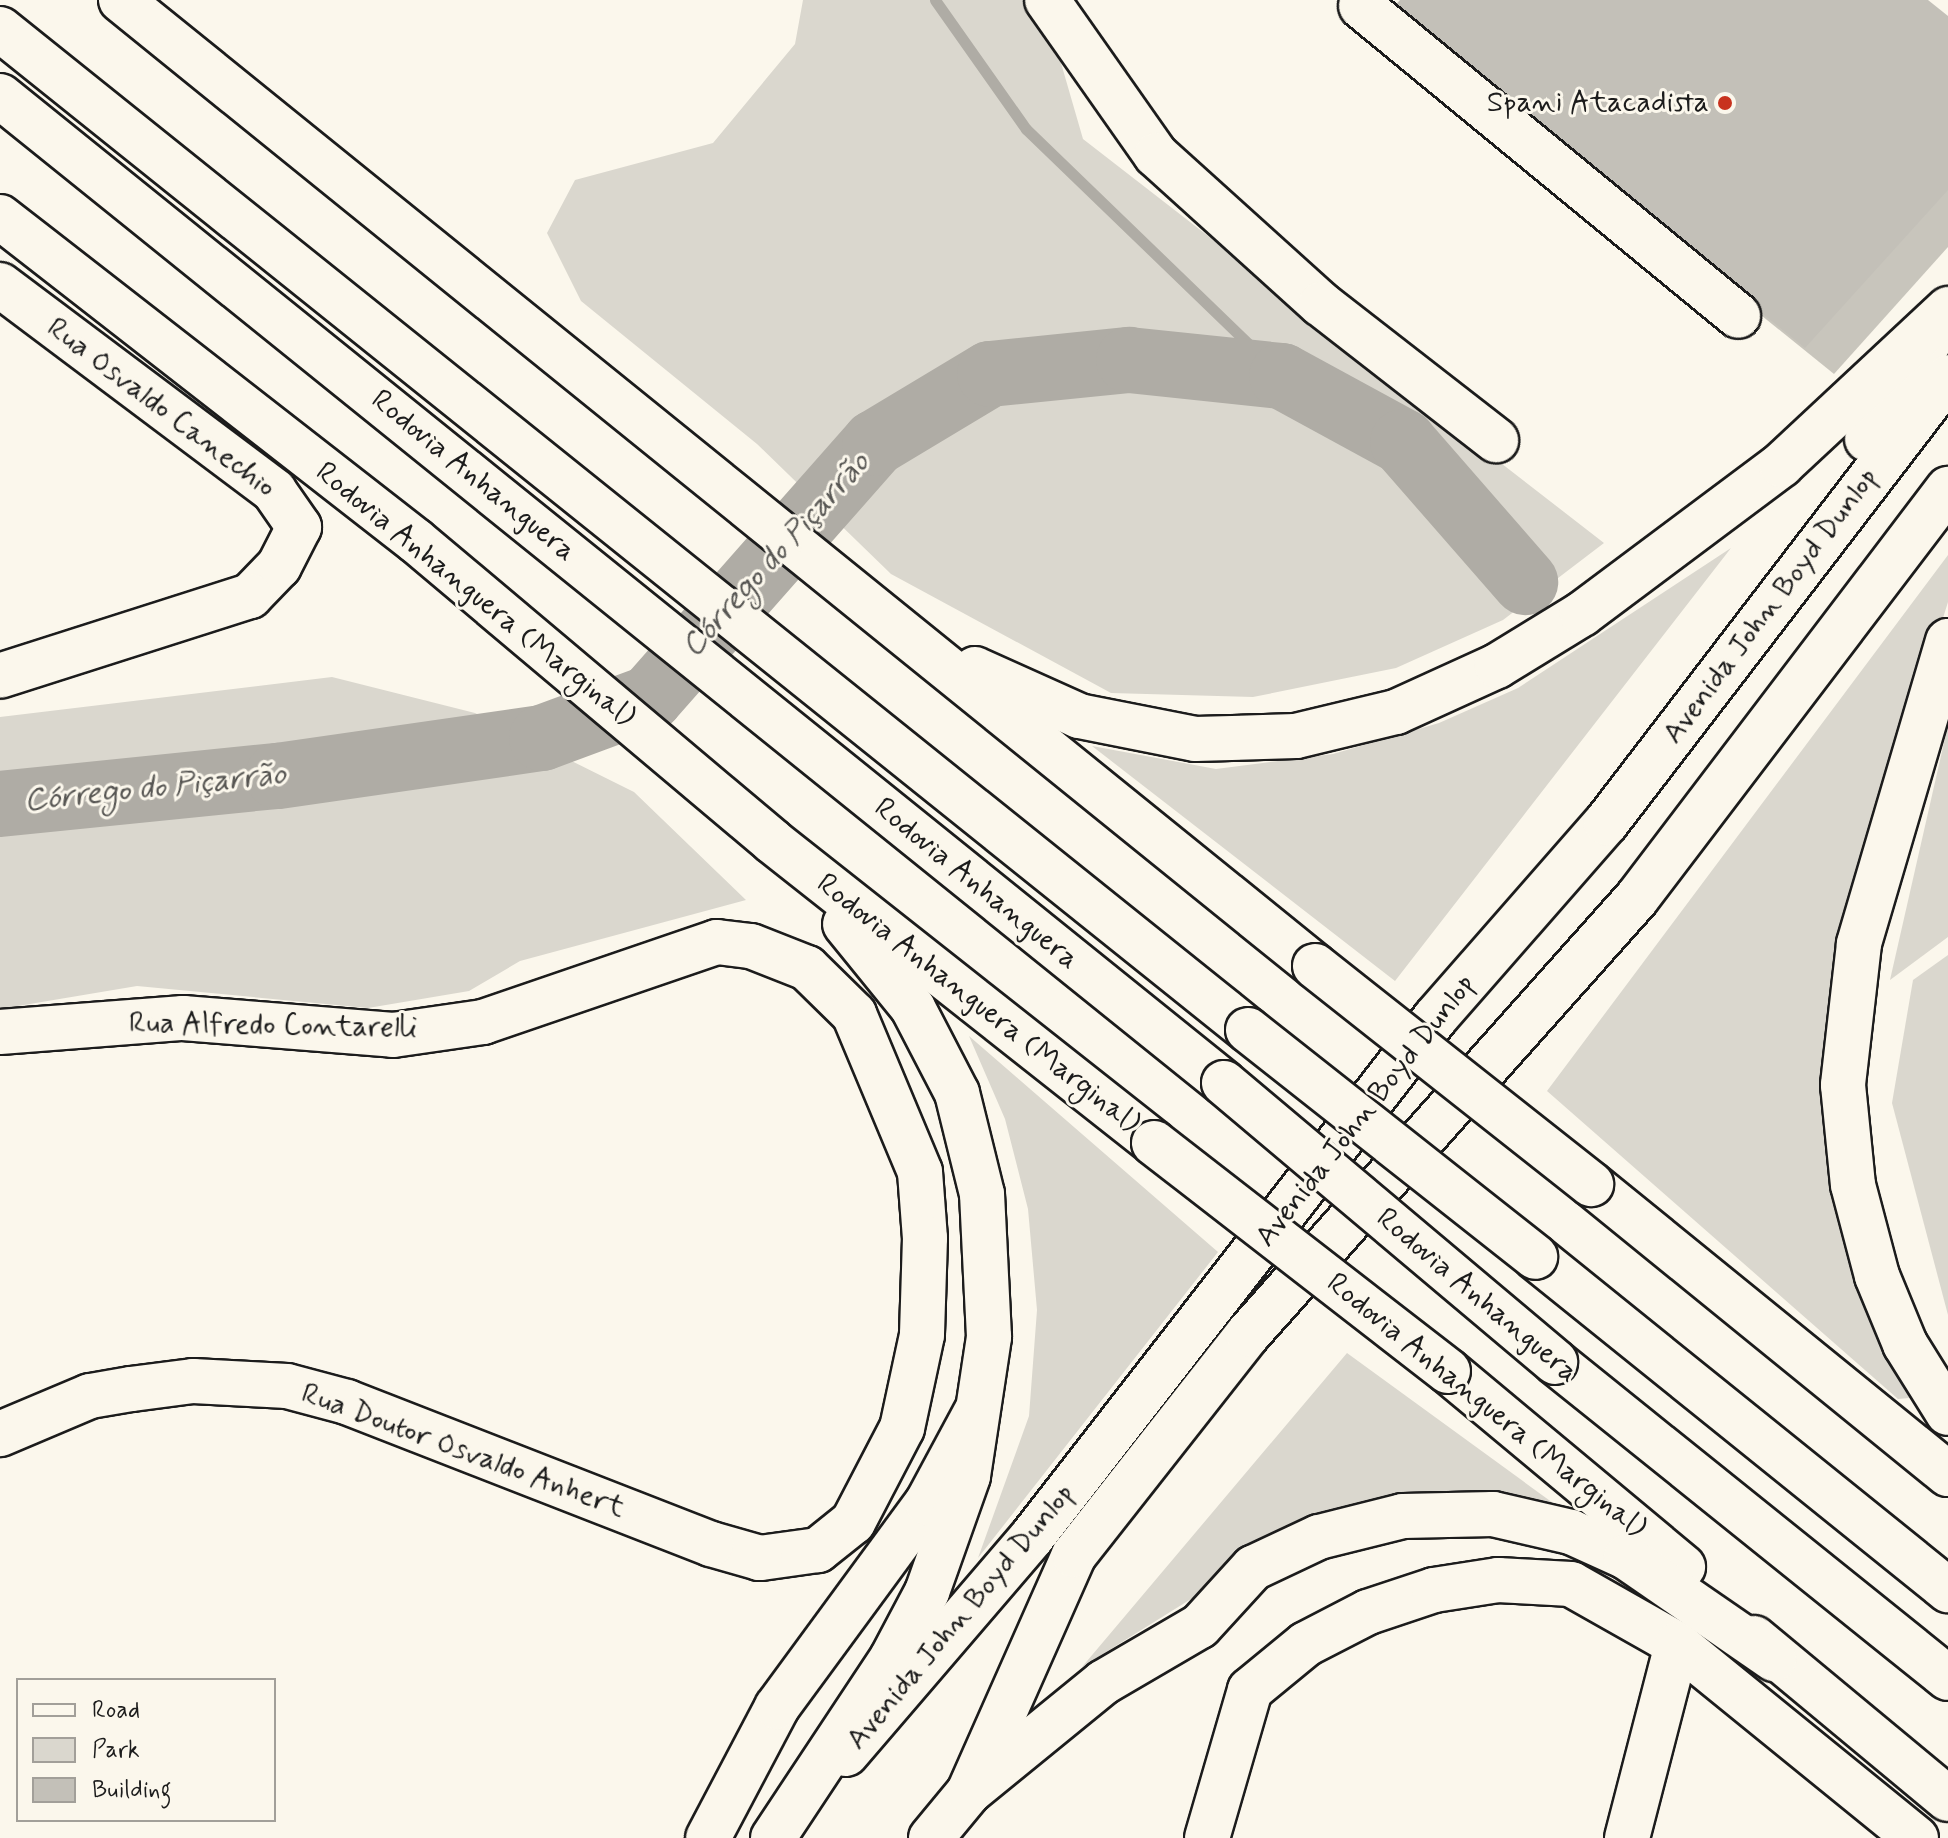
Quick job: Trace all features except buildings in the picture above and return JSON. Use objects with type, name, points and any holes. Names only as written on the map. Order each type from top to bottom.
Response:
[{"type":"main road","points":[[121,0],[546,341],[810,562],[1591,1184],[1948,1474]]},
{"type":"main road","points":[[1047,0],[1156,155],[1321,304],[1496,440]]},
{"type":"main road","points":[[1360,2],[1738,316]]},
{"type":"main road","name":"Rodovia Anhanguera","points":[[0,29],[870,723],[1948,1590]]},
{"type":"main road","name":"Rodovia Anhanguera","points":[[0,96],[1224,1083],[1555,1362],[1948,1678]]},
{"type":"main road","name":"Rodovia Anhanguera (Marginal)","points":[[0,217],[416,541],[772,841],[1448,1371],[1702,1582],[1774,1659],[1948,1799]]},
{"type":"main road","name":"Rua Osvaldo Canechio","points":[[0,676],[179,623],[250,596],[279,566],[299,527],[274,491],[5,294]]},
{"type":"main road","points":[[863,604],[1019,692],[1117,727],[1230,741],[1367,722],[1464,683],[1582,614],[1781,465],[1948,311]]},
{"type":"main road","points":[[1794,570],[1948,311]]},
{"type":"main road","name":"Avenida John Boyd Dunlop","points":[[774,1838],[1032,1537],[1436,1017],[1606,823],[1794,570],[1948,377]]},
{"type":"main road","name":"Avenida John Boyd Dunlop","points":[[931,1838],[969,1792],[1074,1555],[1248,1334],[1637,898],[1948,489]]},
{"type":"main road","points":[[1948,641],[1859,944],[1843,1085],[1853,1185],[1877,1276],[1905,1344],[1948,1413]]},
{"type":"main road","points":[[772,841],[891,977],[957,1093],[982,1194],[984,1391],[968,1476],[913,1621],[774,1838]]},
{"type":"main road","name":"Rua Alfredo Contarelli","points":[[0,1032],[183,1018],[393,1035],[483,1022],[717,942],[807,968],[854,1014],[920,1172],[922,1335],[902,1428],[879,1481],[853,1522],[818,1550],[783,1556]]},
{"type":"main road","name":"Rua Doutor Osvaldo Anhert","points":[[0,1434],[90,1396],[131,1389],[193,1381],[287,1386],[347,1402],[711,1544],[760,1558],[783,1556]]},
{"type":"main road","points":[[708,1838],[801,1670],[927,1503],[984,1391]]},
{"type":"main road","points":[[969,1792],[1104,1682],[1200,1626],[1253,1568],[1319,1537],[1403,1516],[1493,1514],[1571,1532],[1626,1557],[1774,1659]]},
{"type":"main road","points":[[1207,1838],[1250,1690],[1306,1644],[1368,1612],[1434,1590],[1498,1580],[1571,1584],[1677,1644],[1885,1824],[1916,1838]]},
{"type":"main road","points":[[1627,1838],[1677,1644]]},
{"type":"green space","points":[[803,0],[1024,0],[1061,63],[1083,139],[1604,543],[1503,620],[1396,668],[1253,697],[1111,693],[891,574],[757,444],[581,301],[547,233],[575,180],[713,143],[795,44]]},
{"type":"green space","points":[[1731,548],[1395,981],[1092,746],[1216,769],[1333,754],[1439,723],[1518,688]]},
{"type":"green space","points":[[1948,555],[1948,602],[1869,855],[1837,1003],[1877,1322],[1909,1398],[1898,1399],[1547,1091]]},
{"type":"green space","points":[[332,677],[475,713],[634,792],[746,900],[520,961],[469,991],[368,1008],[137,986],[0,1009],[0,717]]},
{"type":"green space","points":[[1948,725],[1948,937],[1890,980]]},
{"type":"green space","points":[[1948,955],[1948,1315],[1892,1103],[1913,980]]},
{"type":"green space","points":[[969,1036],[1218,1252],[978,1558],[1029,1416],[1037,1310],[1028,1209],[1005,1119]]},
{"type":"green space","points":[[1347,1353],[1553,1503],[1481,1496],[1239,1569],[1082,1667]]},
{"type":"waterway","points":[[935,0],[1026,129],[1282,376]]},
{"type":"waterway","name":"Córrego do Piçarrão","points":[[0,804],[278,776],[542,738],[650,698],[875,443],[990,374],[1129,360],[1282,376],[1403,442],[1525,582]]},
{"type":"place","name":"Spani Atacadista","points":[[1725,103]]}]
